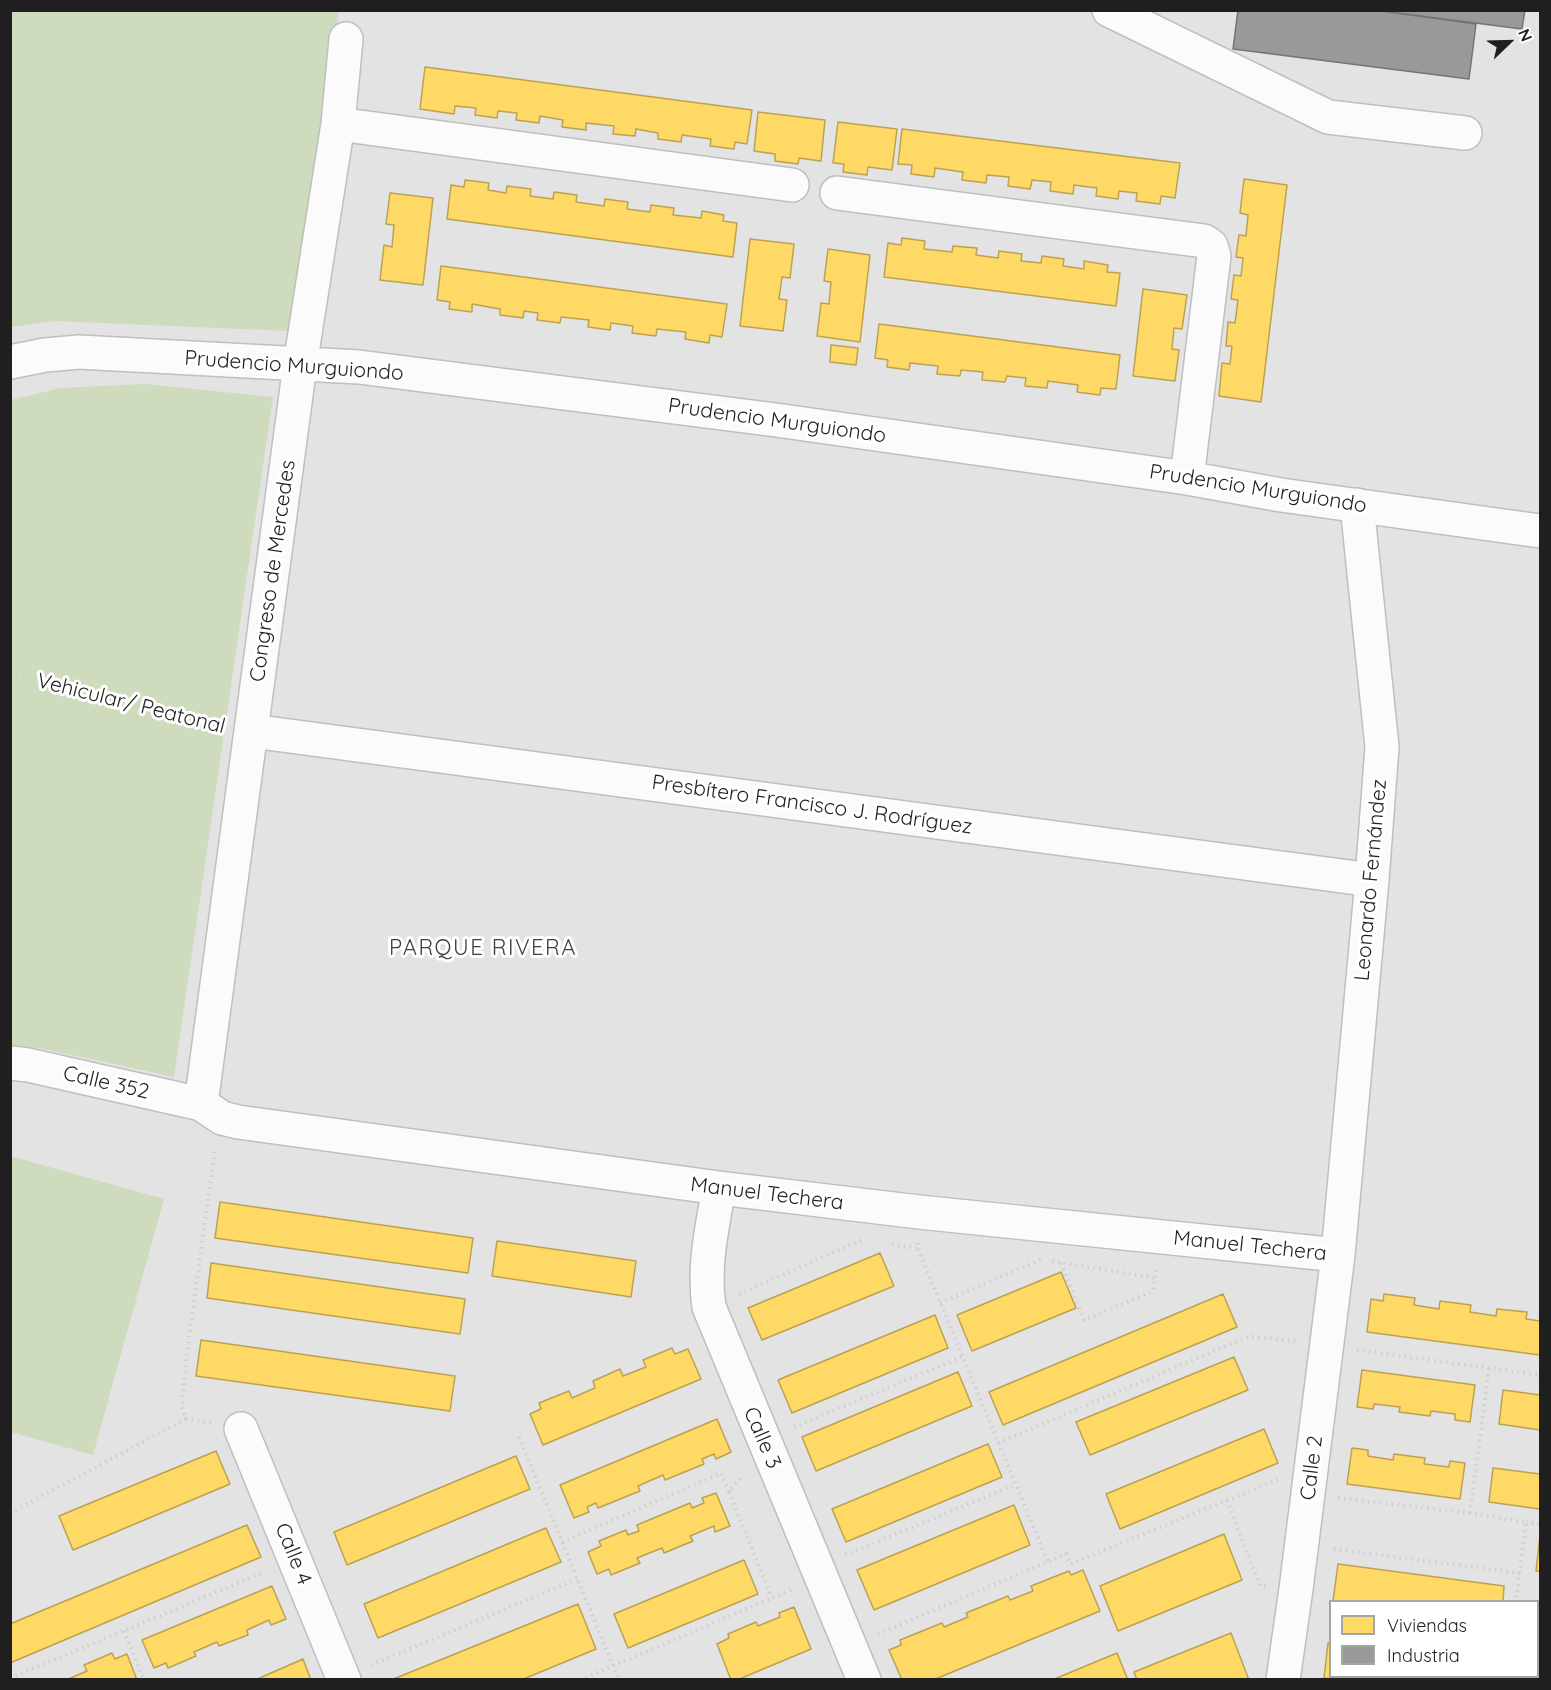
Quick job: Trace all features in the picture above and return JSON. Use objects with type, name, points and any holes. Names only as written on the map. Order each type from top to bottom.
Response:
[{"type":"street","points":[[1109,10],[1328,117],[1465,132]]},
{"type":"street","name":"Congreso de Mercedes","points":[[201,1104],[300,365],[338,124],[346,39]]},
{"type":"street","points":[[338,124],[792,185]]},
{"type":"street","points":[[837,193],[1204,241],[1211,246],[1214,256],[1187,478]]},
{"type":"street","name":"Prudencio Murguiondo","points":[[10,362],[45,355],[79,352],[359,367],[776,420],[1540,531]]},
{"type":"street","name":"Leonardo Fernández","points":[[1338,1255],[1382,747],[1357,505]]},
{"type":"street","name":"Presbítero Francisco J. Rodríguez","points":[[252,731],[1372,880]]},
{"type":"street","name":"Calle 352","points":[[10,1063],[28,1065],[201,1104]]},
{"type":"street","name":"Manuel Techera","points":[[201,1104],[222,1118],[238,1122],[719,1188],[919,1212],[1338,1255]]},
{"type":"street","name":"Calle 3","points":[[719,1188],[709,1246],[706,1287],[709,1307],[864,1680]]},
{"type":"street","name":"Calle 2","points":[[1283,1680],[1338,1255]]},
{"type":"street","name":"Calle 4","points":[[241,1429],[344,1678]]},
{"type":"path","name":"Vehicular/ Peatonal","points":[[10,675],[224,728],[252,731]]},
{"type":"path","points":[[186,1419],[182,1407],[186,1360],[214,1157]]},
{"type":"path","points":[[919,1212],[918,1249],[1048,1562]]},
{"type":"path","points":[[1061,1262],[1084,1320],[1153,1291],[1160,1237]]},
{"type":"path","points":[[709,1307],[864,1238],[875,1240]]},
{"type":"path","points":[[885,1243],[918,1249]]},
{"type":"path","points":[[940,1303],[1040,1259],[1155,1278]]},
{"type":"path","points":[[998,1443],[1249,1336],[1327,1344],[1355,1350],[1540,1375]]},
{"type":"path","points":[[729,1492],[766,1448],[963,1356]]},
{"type":"path","points":[[1470,1513],[1489,1368]]},
{"type":"path","points":[[10,1512],[186,1419],[225,1424],[241,1429]]},
{"type":"path","points":[[519,1437],[619,1680]]},
{"type":"path","points":[[562,1542],[722,1473],[772,1598]]},
{"type":"path","points":[[849,1646],[1066,1554],[1070,1564],[1276,1479],[1309,1488],[1540,1524]]},
{"type":"path","points":[[580,1680],[772,1598],[819,1572],[1016,1485]]},
{"type":"path","points":[[1227,1500],[1260,1586],[1296,1589]]},
{"type":"path","points":[[1516,1600],[1526,1522]]},
{"type":"path","points":[[1302,1544],[1520,1573]]},
{"type":"path","points":[[10,1678],[295,1560]]},
{"type":"path","points":[[344,1678],[577,1579]]},
{"type":"path","points":[[124,1631],[144,1680]]},
{"type":"green space","points":[[10,11],[339,11],[293,324],[289,331],[54,321],[11,327]]},
{"type":"green space","points":[[145,384],[273,397],[174,1077],[44,1049],[10,1045],[11,400],[60,388]]},
{"type":"green space","points":[[10,1156],[164,1199],[93,1455],[11,1432]]},
{"type":"building: Viviendas","points":[[425,67],[752,110],[747,144],[735,142],[734,149],[710,146],[711,139],[682,135],[681,142],[658,139],[658,133],[636,129],[635,136],[613,134],[614,126],[586,123],[586,130],[562,127],[563,120],[540,116],[539,123],[516,120],[517,113],[498,111],[497,118],[475,115],[476,108],[455,106],[454,114],[420,109]]},
{"type":"building: Viviendas","points":[[758,112],[825,120],[821,161],[799,158],[798,164],[775,161],[775,154],[754,151]]},
{"type":"building: Viviendas","points":[[838,122],[897,129],[892,170],[868,167],[867,175],[843,172],[844,164],[833,163]]},
{"type":"building: Viviendas","points":[[902,129],[1180,163],[1175,198],[1161,196],[1160,204],[1136,201],[1137,193],[1119,191],[1118,199],[1096,196],[1097,188],[1074,185],[1073,194],[1050,191],[1051,182],[1032,180],[1030,189],[1008,186],[1009,177],[987,175],[986,183],[962,180],[963,172],[935,168],[934,177],[911,174],[912,165],[898,164]]},
{"type":"building: Viviendas","points":[[1244,179],[1287,185],[1261,402],[1219,396],[1222,363],[1230,364],[1232,346],[1226,346],[1228,322],[1235,323],[1238,300],[1231,299],[1234,275],[1241,276],[1243,258],[1236,257],[1239,235],[1246,236],[1248,215],[1240,213]]},
{"type":"building: Viviendas","points":[[465,180],[489,183],[488,190],[506,193],[507,186],[531,189],[530,196],[553,199],[554,192],[577,195],[576,202],[604,206],[605,199],[628,202],[627,209],[650,212],[651,205],[674,208],[673,215],[701,218],[702,211],[724,215],[723,221],[737,223],[733,257],[447,219],[451,185],[464,187]]},
{"type":"building: Viviendas","points":[[390,193],[433,198],[423,285],[380,280],[384,245],[392,247],[394,225],[386,224]]},
{"type":"building: Viviendas","points":[[902,238],[925,241],[924,249],[952,252],[953,246],[977,248],[976,255],[998,258],[999,251],[1022,254],[1021,261],[1041,263],[1042,256],[1064,259],[1063,266],[1084,269],[1084,261],[1108,265],[1107,272],[1120,273],[1116,306],[884,277],[888,243],[901,245]]},
{"type":"building: Viviendas","points":[[750,239],[794,244],[790,278],[782,277],[779,299],[787,300],[783,331],[740,326]]},
{"type":"building: Viviendas","points":[[828,249],[870,255],[860,342],[817,336],[821,303],[829,304],[831,282],[824,281]]},
{"type":"building: Viviendas","points":[[441,266],[727,304],[722,337],[710,335],[709,343],[685,339],[686,332],[657,329],[656,336],[632,333],[633,326],[611,323],[610,330],[588,327],[589,320],[561,317],[560,323],[537,320],[538,313],[524,311],[523,318],[500,315],[500,309],[472,304],[472,312],[449,309],[450,302],[437,300]]},
{"type":"building: Viviendas","points":[[1143,289],[1187,295],[1182,329],[1174,328],[1172,349],[1179,350],[1175,381],[1133,376]]},
{"type":"building: Viviendas","points":[[879,324],[1120,355],[1116,389],[1101,388],[1100,395],[1077,392],[1078,385],[1048,381],[1047,388],[1025,386],[1026,378],[1007,376],[1005,382],[982,380],[983,372],[961,370],[960,376],[937,374],[938,366],[910,363],[909,370],[887,367],[888,360],[875,358]]},
{"type":"building: Viviendas","points":[[831,345],[858,348],[856,365],[830,362]]},
{"type":"building: Viviendas","points":[[220,1202],[473,1238],[468,1273],[215,1238]]},
{"type":"building: Viviendas","points":[[497,1241],[636,1261],[631,1297],[492,1276]]},
{"type":"building: Viviendas","points":[[880,1253],[894,1286],[762,1340],[748,1308]]},
{"type":"building: Viviendas","points":[[211,1263],[465,1299],[460,1334],[207,1298]]},
{"type":"building: Viviendas","points":[[1061,1272],[1076,1308],[972,1351],[957,1315]]},
{"type":"building: Viviendas","points":[[1223,1294],[1237,1327],[1003,1425],[989,1392]]},
{"type":"building: Viviendas","points":[[1384,1294],[1415,1298],[1414,1305],[1439,1309],[1440,1301],[1471,1305],[1470,1312],[1496,1316],[1497,1309],[1527,1312],[1526,1319],[1540,1321],[1540,1355],[1367,1332],[1371,1299],[1383,1301]]},
{"type":"building: Viviendas","points":[[935,1315],[948,1348],[792,1413],[778,1380]]},
{"type":"building: Viviendas","points":[[201,1340],[455,1376],[450,1411],[196,1376]]},
{"type":"building: Viviendas","points":[[672,1348],[675,1354],[688,1349],[701,1379],[543,1445],[530,1414],[541,1409],[539,1403],[569,1391],[572,1398],[595,1388],[593,1381],[620,1369],[623,1376],[646,1367],[643,1360]]},
{"type":"building: Viviendas","points":[[1234,1357],[1248,1390],[1090,1455],[1076,1422]]},
{"type":"building: Viviendas","points":[[1362,1370],[1475,1385],[1470,1422],[1455,1420],[1455,1414],[1431,1411],[1430,1416],[1399,1412],[1400,1407],[1374,1404],[1373,1409],[1357,1407]]},
{"type":"building: Viviendas","points":[[958,1372],[972,1406],[816,1471],[802,1437]]},
{"type":"building: Viviendas","points":[[1503,1390],[1540,1395],[1540,1430],[1499,1424]]},
{"type":"building: Viviendas","points":[[717,1419],[731,1452],[716,1459],[714,1454],[702,1459],[704,1464],[665,1480],[663,1475],[638,1486],[640,1491],[598,1508],[596,1503],[587,1507],[589,1512],[574,1518],[560,1485]]},
{"type":"building: Viviendas","points":[[1264,1429],[1278,1463],[1120,1529],[1106,1494]]},
{"type":"building: Viviendas","points":[[988,1444],[1002,1477],[846,1542],[832,1509]]},
{"type":"building: Viviendas","points":[[1352,1448],[1368,1450],[1368,1456],[1393,1460],[1394,1454],[1425,1458],[1424,1464],[1449,1467],[1450,1461],[1465,1463],[1460,1499],[1347,1484]]},
{"type":"building: Viviendas","points":[[216,1451],[230,1484],[73,1550],[59,1516]]},
{"type":"building: Viviendas","points":[[516,1456],[530,1489],[347,1565],[334,1532]]},
{"type":"building: Viviendas","points":[[1493,1468],[1540,1474],[1540,1509],[1489,1502]]},
{"type":"building: Viviendas","points":[[716,1493],[730,1526],[715,1532],[714,1526],[690,1536],[693,1541],[664,1553],[662,1548],[637,1558],[640,1563],[611,1575],[609,1569],[597,1574],[588,1552],[601,1546],[599,1541],[626,1530],[628,1535],[639,1531],[637,1525],[690,1503],[692,1508],[704,1503],[702,1498]]},
{"type":"building: Viviendas","points":[[1014,1505],[1030,1545],[874,1610],[857,1570]]},
{"type":"building: Viviendas","points":[[247,1525],[261,1557],[10,1663],[10,1624]]},
{"type":"building: Viviendas","points":[[546,1528],[561,1562],[378,1638],[364,1604]]},
{"type":"building: Viviendas","points":[[1224,1534],[1242,1580],[1118,1631],[1100,1586]]},
{"type":"building: Viviendas","points":[[1540,1535],[1540,1571],[1536,1571]]},
{"type":"building: Viviendas","points":[[744,1560],[758,1594],[628,1648],[614,1614]]},
{"type":"building: Viviendas","points":[[1338,1564],[1504,1586],[1503,1600],[1333,1600]]},
{"type":"building: Viviendas","points":[[1083,1570],[1100,1611],[933,1680],[902,1680],[889,1650],[901,1645],[900,1640],[942,1623],[944,1627],[968,1617],[966,1613],[1008,1596],[1010,1600],[1033,1591],[1031,1586],[1069,1571],[1071,1575]]},
{"type":"building: Viviendas","points":[[272,1586],[286,1619],[271,1625],[269,1620],[247,1630],[248,1635],[219,1646],[217,1642],[194,1652],[196,1656],[168,1668],[166,1663],[154,1668],[142,1640]]},
{"type":"building: Viviendas","points":[[578,1604],[596,1649],[521,1680],[391,1680]]},
{"type":"building: Viviendas","points":[[794,1607],[811,1649],[737,1680],[731,1680],[717,1644],[729,1638],[728,1634],[756,1622],[758,1626],[780,1617],[779,1613]]},
{"type":"building: Viviendas","points":[[1539,1614],[1540,1615],[1539,1651]]},
{"type":"building: Viviendas","points":[[1231,1633],[1249,1680],[1137,1680],[1134,1672]]},
{"type":"building: Viviendas","points":[[1329,1643],[1329,1678],[1494,1678],[1493,1680],[1324,1678]]},
{"type":"building: Viviendas","points":[[112,1653],[115,1659],[127,1654],[137,1680],[66,1680],[87,1671],[84,1665]]},
{"type":"building: Viviendas","points":[[1117,1653],[1128,1680],[1052,1680]]},
{"type":"building: Viviendas","points":[[303,1659],[311,1680],[255,1680]]},
{"type":"building: Industria","points":[[1238,10],[1374,10],[1476,24],[1469,79],[1233,49]]},
{"type":"building: Industria","points":[[1374,10],[1525,10],[1522,29]]},
{"type":"district","name":"PARQUE RIVERA","points":[[483,948]]}]
